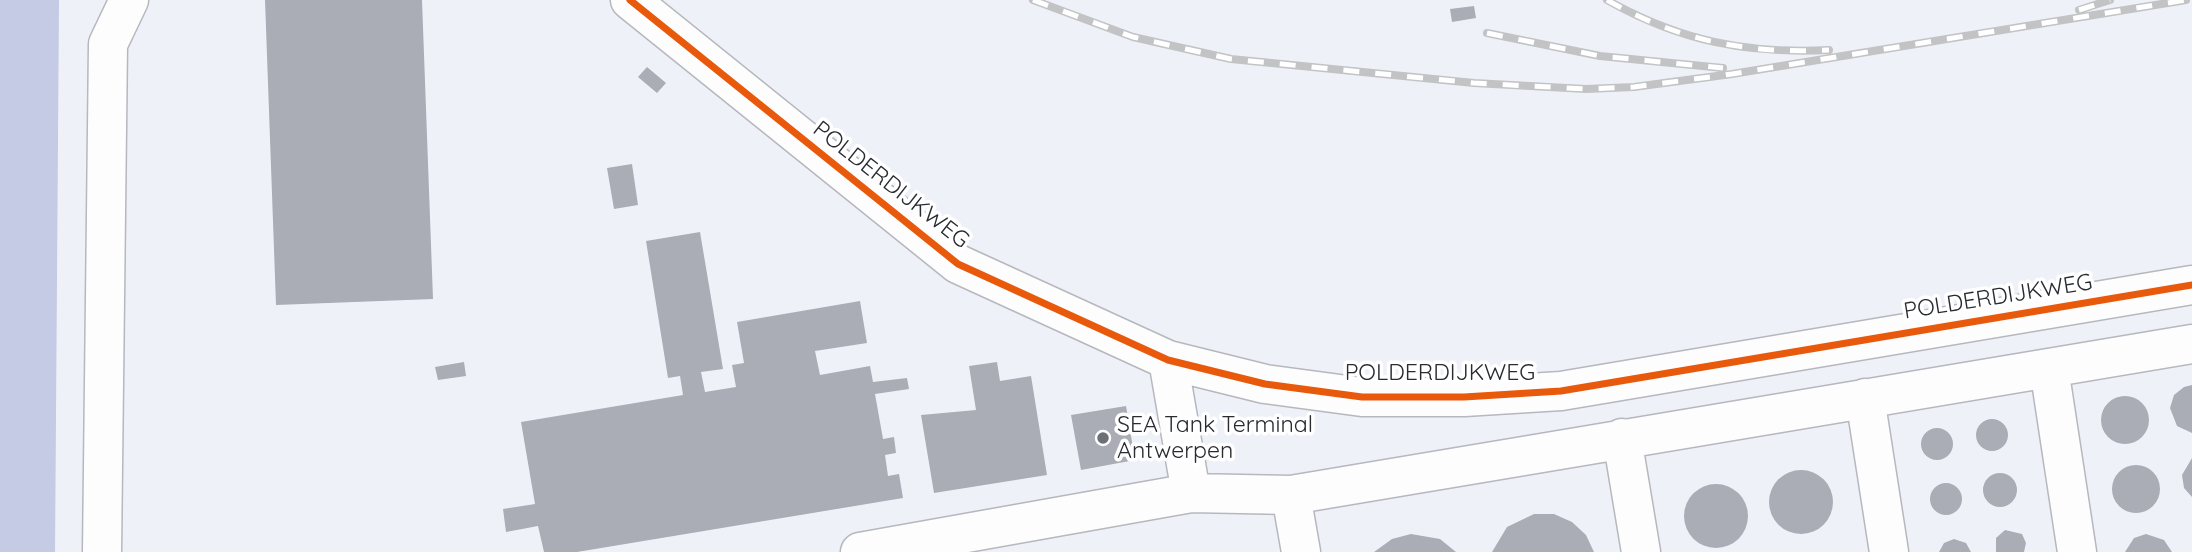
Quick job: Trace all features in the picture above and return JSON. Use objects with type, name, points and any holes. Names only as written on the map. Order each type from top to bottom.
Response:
[{"type":"street","points":[[102,552],[108,44],[129,0]]},
{"type":"street","name":"POLDERDIJKWEG","points":[[630,0],[958,264],[1168,360],[1265,384],[1362,397],[1464,397],[1547,392],[2192,285]]},
{"type":"street","points":[[860,552],[1191,493],[1291,495],[2192,344]]},
{"type":"street","points":[[1168,360],[1191,493]]},
{"type":"street","points":[[2049,368],[2077,552]]},
{"type":"street","points":[[1866,398],[1889,552]]},
{"type":"street","points":[[1622,438],[1641,552]]},
{"type":"street","points":[[1291,495],[1301,552]]},
{"type":"water","points":[[0,0],[59,0],[55,552],[0,552]]},
{"type":"building","points":[[265,0],[422,0],[433,299],[276,305]]},
{"type":"building","points":[[1474,6],[1476,18],[1452,22],[1450,9]]},
{"type":"building","points":[[647,67],[666,83],[657,93],[638,77]]},
{"type":"building","points":[[632,164],[638,205],[614,209],[607,168]]},
{"type":"building","points":[[700,232],[723,369],[701,372],[705,392],[736,387],[732,365],[744,363],[737,322],[860,301],[867,343],[815,351],[820,375],[870,366],[873,382],[907,378],[909,389],[875,394],[883,439],[894,437],[896,453],[885,455],[888,476],[899,474],[903,498],[577,552],[544,552],[538,526],[506,532],[503,509],[535,504],[521,422],[683,395],[680,376],[668,378],[646,241]]},
{"type":"building","points":[[464,362],[466,376],[438,380],[435,367]]},
{"type":"building","points":[[997,362],[1000,381],[1031,376],[1047,475],[934,493],[921,415],[976,410],[969,366]]},
{"type":"building","points":[[2192,385],[2192,433],[2177,426],[2170,408],[2174,395],[2184,387]]},
{"type":"building","points":[[2125,396],[2142,403],[2149,420],[2142,437],[2125,444],[2108,437],[2101,420],[2108,403]]},
{"type":"building","name":"SEA Tank Terminal Antwerpen","points":[[1126,406],[1135,460],[1081,470],[1071,415]]},
{"type":"building","points":[[1992,419],[2003,424],[2008,435],[2003,446],[1992,451],[1981,446],[1976,435],[1981,424]]},
{"type":"building","points":[[1937,428],[1949,432],[1953,444],[1949,456],[1937,460],[1925,456],[1921,444],[1925,432]]},
{"type":"building","points":[[2192,458],[2192,497],[2184,488],[2182,475]]},
{"type":"building","points":[[2136,465],[2153,472],[2160,489],[2153,506],[2136,513],[2119,506],[2112,489],[2119,472]]},
{"type":"building","points":[[1795,470],[1807,470],[1824,479],[1831,490],[1831,514],[1824,525],[1807,534],[1795,534],[1783,529],[1774,520],[1769,508],[1769,496],[1774,484],[1783,475]]},
{"type":"building","points":[[2000,473],[2012,478],[2017,490],[2012,502],[2000,507],[1988,502],[1983,490],[1988,478]]},
{"type":"building","points":[[1946,483],[1957,488],[1962,499],[1957,510],[1946,515],[1935,510],[1930,499],[1935,488]]},
{"type":"building","points":[[1716,484],[1728,486],[1739,493],[1746,504],[1746,528],[1739,539],[1728,546],[1716,548],[1704,546],[1693,539],[1686,528],[1684,516],[1686,504],[1693,493],[1704,486]]},
{"type":"building","points":[[1534,514],[1554,514],[1572,522],[1586,535],[1594,552],[1492,552],[1507,527]]},
{"type":"building","points":[[2005,530],[2022,534],[2026,543],[2024,552],[1996,552],[1996,538]]},
{"type":"building","points":[[1411,534],[1440,539],[1456,552],[1374,552],[1392,539]]},
{"type":"building","points":[[2146,534],[2164,540],[2172,552],[2125,552],[2134,538]]},
{"type":"building","points":[[1954,539],[1966,543],[1971,552],[1939,552],[1944,543]]},
{"type":"railway","points":[[1033,0],[1133,37],[1231,59],[1474,83],[1586,89],[1634,87],[1732,74],[2186,0]]},
{"type":"railway","points":[[1607,0],[1661,26],[1714,42],[1770,50],[1829,50]]},
{"type":"railway","points":[[2079,10],[2110,0]]},
{"type":"railway","points":[[1487,33],[1600,56],[1723,68]]},
{"type":"cycle path","points":[[630,0],[958,264],[1168,360],[1265,384],[1362,397],[1464,397],[1561,391],[2192,285]]},
{"type":"place","name":"SEA Tank Terminal Antwerpen","points":[[1103,438]]}]
